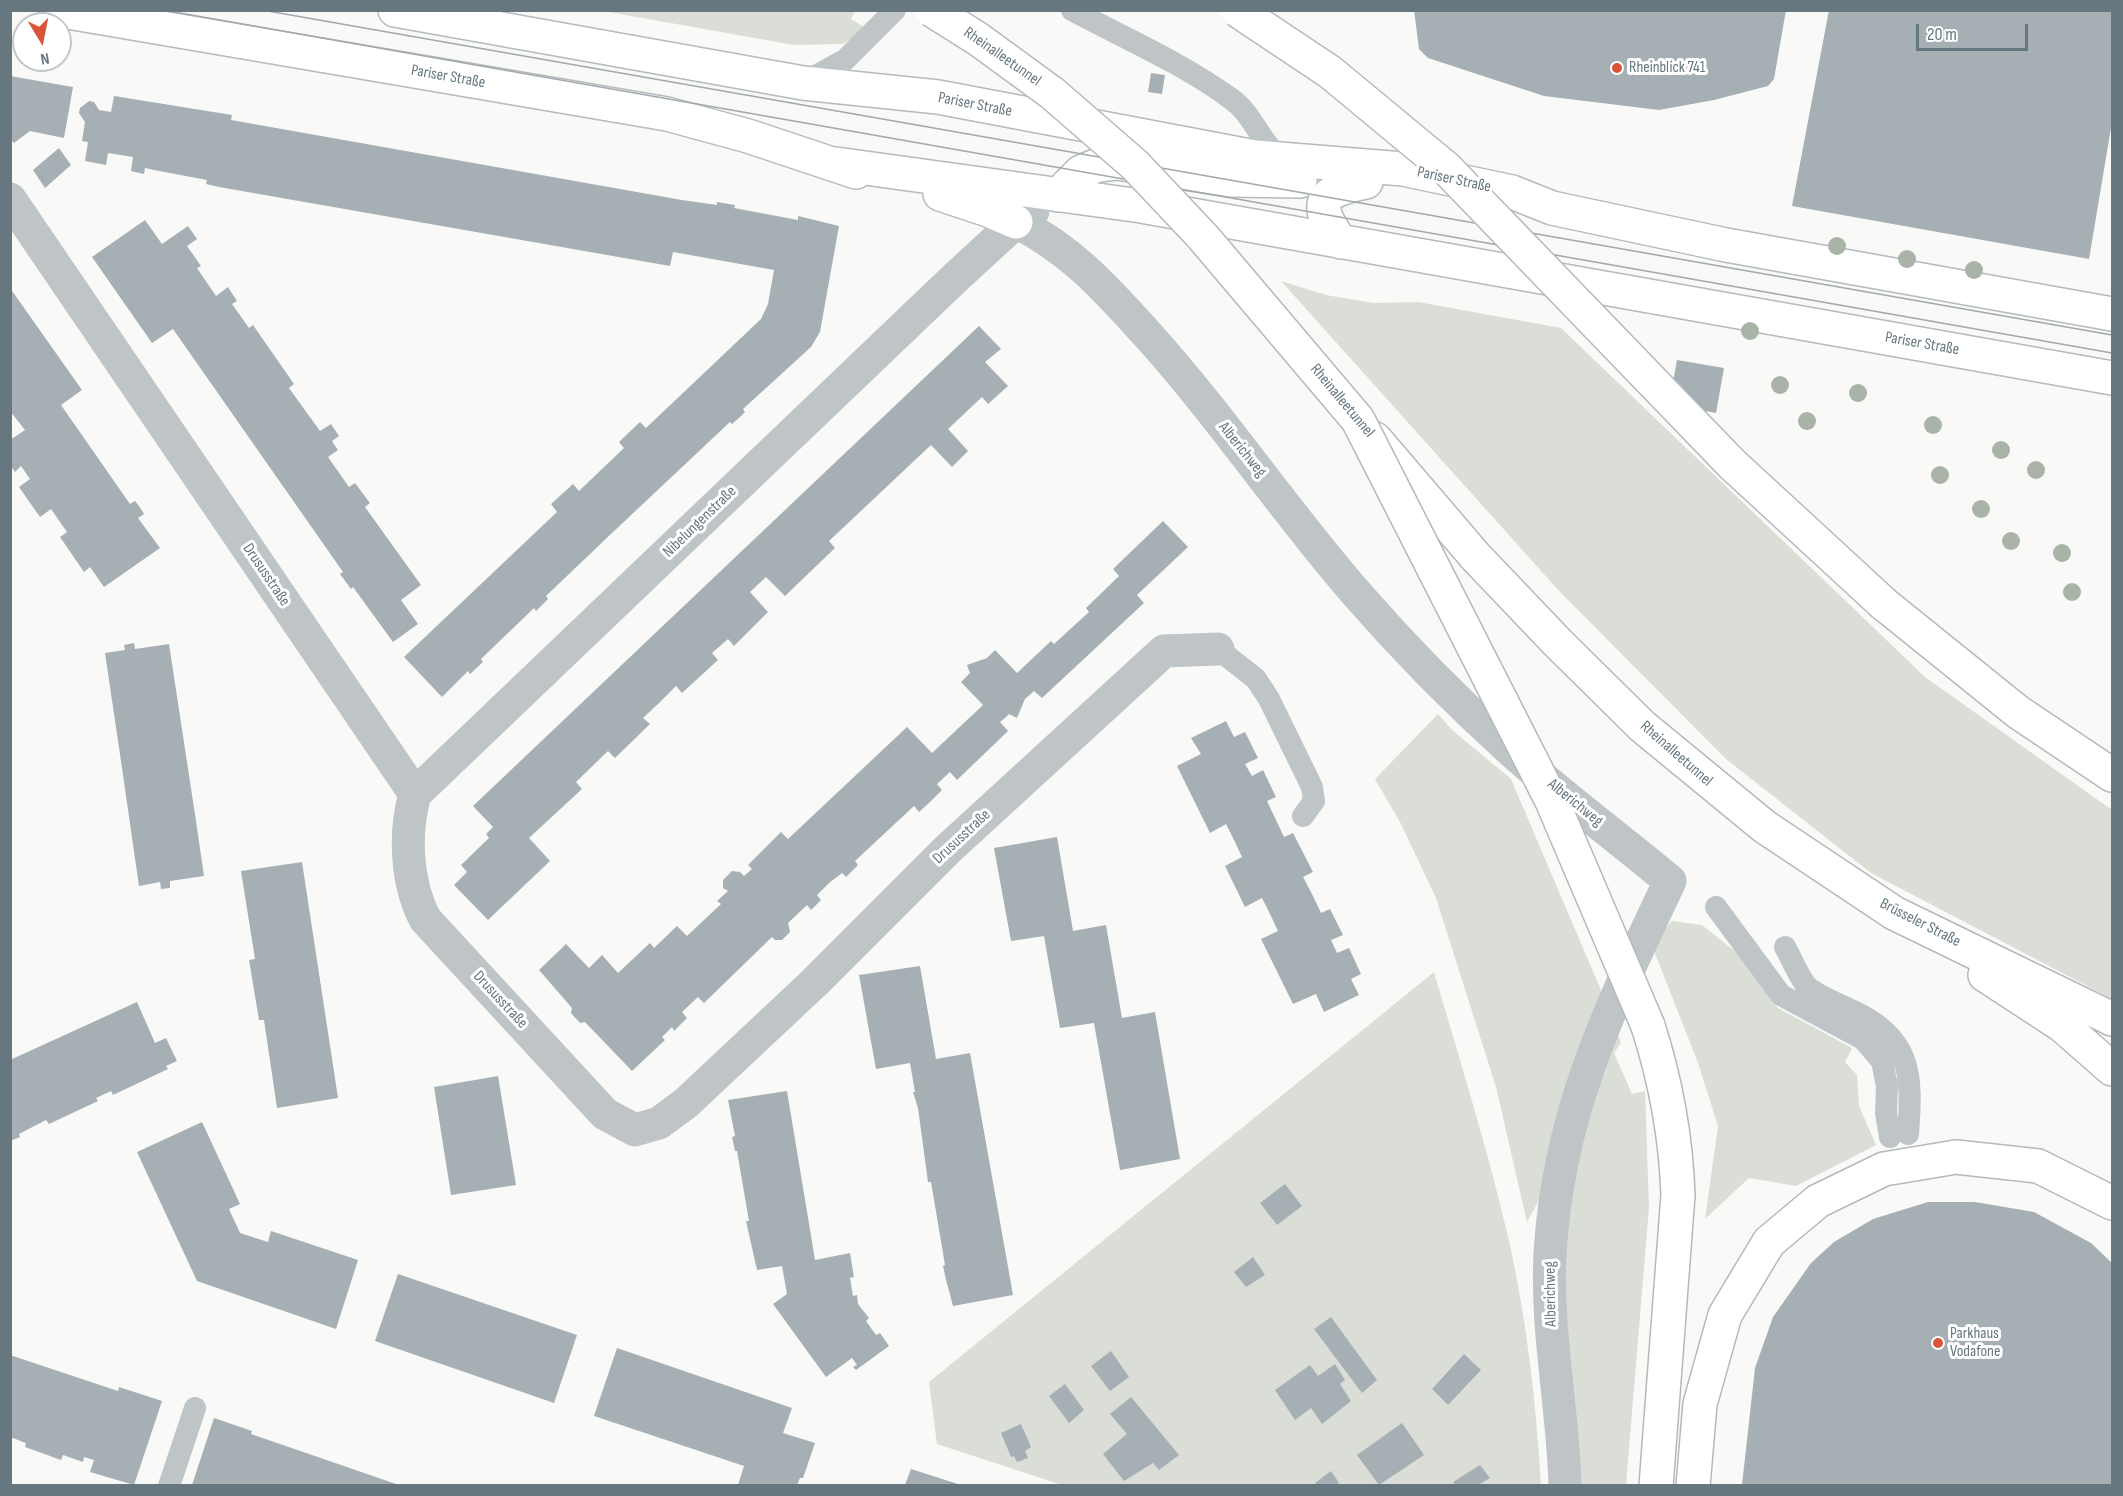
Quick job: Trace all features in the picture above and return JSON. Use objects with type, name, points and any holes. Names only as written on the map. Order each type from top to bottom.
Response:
[{"type":"main road","name":"Pariser Straße","points":[[56,10],[667,114],[836,164],[877,180],[957,199],[1016,222]]},
{"type":"main road","name":"Pariser Straße","points":[[395,10],[803,83],[938,97],[1160,141],[1284,161],[1403,169],[1512,192],[1552,208],[1726,245],[2112,314]]},
{"type":"main road","name":"Rheinalleetunnel","points":[[932,10],[978,39],[1052,93],[1135,165],[1203,237],[1475,556],[1642,726],[1740,807]]},
{"type":"main road","points":[[1237,10],[1330,72],[1446,168],[1732,464],[1884,604],[2018,712],[2112,776]]},
{"type":"main road","name":"Pariser Straße","points":[[1058,195],[1081,172],[1098,165],[1117,163],[1231,180],[1366,182],[1507,208],[1552,208]]},
{"type":"main road","name":"Pariser Straße","points":[[836,164],[1141,206],[2112,378]]},
{"type":"main road","points":[[1341,242],[1323,214],[1323,205],[1327,197],[1340,187],[1366,182]]},
{"type":"main road","points":[[1358,420],[1552,801],[1648,1026],[1668,1098],[1677,1155],[1678,1195],[1656,1485]]},
{"type":"main road","name":"Brüsseler Straße","points":[[1740,807],[1894,913],[2112,1019]]},
{"type":"main road","points":[[1894,913],[2063,1026],[2112,1069]]},
{"type":"main road","points":[[1693,1485],[1700,1404],[1725,1315],[1769,1242],[1818,1201],[1884,1169],[1956,1156],[2038,1166],[2112,1203]]},
{"type":"street","name":"Pariser Straße","points":[[1016,222],[1058,195]]},
{"type":"street","name":"Alberichweg","points":[[1058,195],[1051,218],[1055,235],[1067,252],[1101,284],[1173,364],[1356,593],[1414,656],[1508,747],[1670,881],[1591,1054],[1558,1175],[1550,1255],[1550,1324],[1565,1485]]},
{"type":"street","name":"Drususstraße","points":[[10,199],[415,794],[408,819],[408,845],[417,903],[425,919],[605,1114],[635,1130],[660,1123],[686,1103],[815,982],[948,849],[1164,651],[1218,650]]},
{"type":"street","points":[[957,199],[974,216],[982,232],[986,250]]},
{"type":"street","name":"Alberichweg","points":[[1016,222],[1067,252]]},
{"type":"street","name":"Nibelungenstraße","points":[[415,794],[1016,222]]},
{"type":"lane","points":[[803,83],[845,60],[895,10]]},
{"type":"lane","points":[[1072,10],[1232,98],[1248,114],[1271,152],[1284,161]]},
{"type":"lane","points":[[1218,650],[1256,678],[1269,699],[1312,787],[1314,801],[1303,816]]},
{"type":"lane","points":[[1716,907],[1781,995],[1863,1039],[1882,1061],[1887,1086],[1886,1113],[1899,1135],[1911,1091],[1907,1065],[1892,1036],[1869,1018],[1806,985],[1785,947]]},
{"type":"lane","points":[[169,1485],[195,1408]]},
{"type":"shaded area","points":[[603,11],[855,11],[851,19],[869,30],[842,44],[794,45]]},
{"type":"shaded area","points":[[1281,281],[1326,295],[1373,303],[1418,302],[1561,328],[1925,677],[2112,810],[2112,999],[1871,873],[1726,759],[1560,592]]},
{"type":"shaded area","points":[[1438,714],[1452,730],[1511,779],[1603,995],[1544,1191],[1527,1222],[1496,1087],[1436,898],[1400,822],[1375,779]]},
{"type":"shaded area","points":[[1672,921],[1702,925],[1742,957],[1778,1008],[1852,1048],[1845,1062],[1857,1075],[1859,1106],[1876,1145],[1796,1186],[1749,1178],[1705,1219],[1718,1126],[1698,1063],[1651,943]]},
{"type":"shaded area","points":[[1434,972],[1492,1173],[1509,1241],[1530,1362],[1541,1485],[1062,1485],[937,1444],[929,1382]]},
{"type":"shaded area","points":[[1612,1016],[1621,1043],[1614,1053],[1632,1094],[1645,1091],[1649,1207],[1626,1485],[1575,1486],[1559,1325],[1564,1194]]},
{"type":"building","name":"Rheinblick 741","points":[[1414,10],[1786,10],[1774,79],[1768,86],[1714,100],[1659,110],[1544,96],[1428,58],[1419,49]]},
{"type":"building","points":[[1829,10],[2112,10],[2112,122],[2089,259],[1792,206]]},
{"type":"building","points":[[1151,73],[1165,75],[1162,94],[1148,92]]},
{"type":"building","points":[[10,76],[73,87],[64,138],[30,131],[14,143],[10,139]]},
{"type":"building","points":[[114,96],[232,115],[231,120],[682,200],[735,205],[734,208],[798,220],[798,216],[839,226],[820,332],[811,347],[743,409],[745,412],[740,417],[732,424],[730,422],[546,596],[548,599],[536,611],[534,608],[481,659],[483,662],[470,674],[468,671],[442,697],[404,657],[557,512],[551,504],[573,484],[579,491],[624,448],[619,442],[640,422],[646,428],[761,319],[768,304],[774,270],[673,252],[670,266],[219,187],[206,184],[207,180],[145,168],[144,174],[131,171],[133,157],[108,153],[106,165],[85,161],[88,142],[82,141],[85,122],[79,113],[80,108],[89,101],[94,102],[99,110],[111,112]]},
{"type":"building","points":[[59,148],[71,165],[45,188],[33,170]]},
{"type":"building","points":[[145,220],[162,244],[188,226],[197,239],[187,246],[201,266],[197,268],[216,296],[228,287],[237,301],[232,304],[249,328],[253,325],[294,384],[289,388],[320,431],[331,424],[339,436],[332,441],[338,450],[328,457],[349,487],[355,483],[370,503],[365,507],[421,585],[401,600],[418,624],[393,642],[353,587],[351,589],[340,574],[343,572],[173,329],[152,343],[92,257]]},
{"type":"building","points":[[10,288],[82,390],[61,405],[130,504],[135,501],[139,506],[144,514],[138,518],[160,548],[104,587],[90,567],[84,572],[60,537],[67,532],[51,509],[40,517],[19,487],[30,479],[21,466],[15,472],[10,465],[10,440],[25,430],[10,411]]},
{"type":"building","points":[[979,326],[1001,349],[985,362],[1008,386],[988,404],[982,397],[948,429],[968,451],[952,467],[931,445],[829,541],[835,548],[785,596],[766,577],[750,592],[768,612],[734,646],[728,639],[712,653],[718,660],[682,693],[676,686],[643,718],[650,724],[615,758],[608,751],[576,782],[582,789],[529,838],[550,861],[488,920],[454,885],[467,872],[461,865],[489,838],[486,834],[493,827],[473,806]]},
{"type":"building","points":[[1677,360],[1724,368],[1716,413],[1669,404]]},
{"type":"building","points":[[1163,521],[1188,547],[1137,595],[1144,603],[1042,698],[1034,691],[1025,699],[1017,718],[1009,714],[1000,722],[1008,731],[957,780],[950,772],[937,784],[942,790],[919,812],[914,806],[855,861],[858,865],[846,877],[842,873],[829,883],[817,895],[821,900],[811,910],[807,905],[788,923],[790,932],[782,940],[775,940],[772,937],[704,1003],[698,997],[682,1012],[687,1018],[674,1031],[672,1027],[662,1037],[665,1040],[632,1071],[585,1022],[580,1023],[571,1013],[572,1008],[539,970],[566,944],[589,968],[602,955],[618,973],[650,943],[654,948],[677,926],[687,936],[721,904],[717,901],[728,891],[723,888],[723,880],[732,871],[740,872],[744,876],[752,869],[748,865],[781,832],[788,839],[907,727],[932,753],[983,705],[961,682],[970,673],[967,665],[987,658],[995,650],[1017,673],[1051,641],[1054,644],[1089,612],[1086,608],[1119,576],[1113,569]]},
{"type":"building","points":[[134,643],[135,649],[169,644],[196,821],[204,876],[170,881],[170,888],[161,889],[160,882],[139,886],[105,653],[125,650],[124,645]]},
{"type":"building","points":[[1226,721],[1234,737],[1245,732],[1258,758],[1245,764],[1252,776],[1263,770],[1276,797],[1267,801],[1284,837],[1293,833],[1313,872],[1303,877],[1321,913],[1330,909],[1343,935],[1331,940],[1337,953],[1349,948],[1361,974],[1351,979],[1359,995],[1324,1012],[1316,994],[1293,1004],[1261,939],[1278,931],[1270,914],[1262,898],[1245,907],[1225,866],[1242,857],[1234,840],[1226,824],[1210,833],[1177,766],[1201,754],[1191,738]]},
{"type":"building","points":[[1057,837],[1073,931],[1106,925],[1122,1018],[1155,1012],[1180,1159],[1120,1170],[1094,1023],[1060,1028],[1044,936],[1011,941],[994,848]]},
{"type":"building","points":[[302,862],[338,1098],[277,1108],[264,1020],[259,1020],[249,960],[255,959],[241,871]]},
{"type":"building","points":[[920,966],[936,1059],[970,1053],[1013,1295],[953,1306],[943,1266],[945,1265],[931,1182],[928,1182],[910,1063],[876,1069],[859,975]]},
{"type":"building","points":[[137,1002],[155,1043],[166,1038],[177,1061],[166,1066],[168,1069],[113,1095],[111,1091],[96,1098],[98,1101],[49,1124],[46,1120],[10,1141],[10,1060]]},
{"type":"building","points":[[498,1076],[516,1185],[451,1195],[434,1087]]},
{"type":"building","points":[[787,1091],[815,1260],[850,1253],[854,1277],[850,1278],[853,1296],[857,1295],[858,1304],[869,1318],[866,1321],[876,1335],[880,1333],[889,1346],[856,1370],[853,1367],[857,1365],[852,1358],[826,1377],[773,1304],[787,1294],[782,1266],[757,1270],[746,1221],[749,1221],[737,1151],[735,1151],[732,1137],[735,1136],[728,1100]]},
{"type":"building","points":[[202,1122],[240,1204],[229,1209],[240,1233],[268,1242],[271,1231],[358,1260],[336,1329],[197,1281],[137,1152]]},
{"type":"building","points":[[1285,1184],[1302,1206],[1277,1225],[1260,1203]]},
{"type":"building","name":"Parkhaus Vodafone","points":[[1928,1202],[1975,1202],[2034,1212],[2091,1243],[2112,1263],[2112,1485],[1742,1485],[1755,1368],[1773,1317],[1811,1263],[1834,1242],[1873,1219]]},
{"type":"building","points":[[1253,1257],[1265,1275],[1246,1287],[1234,1272]]},
{"type":"building","points":[[398,1274],[577,1335],[554,1403],[375,1341]]},
{"type":"building","points":[[1331,1317],[1377,1380],[1362,1393],[1314,1329]]},
{"type":"building","points":[[617,1348],[792,1408],[783,1433],[815,1443],[803,1478],[800,1478],[797,1485],[738,1485],[744,1466],[594,1416]]},
{"type":"building","points":[[1111,1351],[1129,1377],[1110,1391],[1091,1366]]},
{"type":"building","points":[[1464,1354],[1481,1370],[1448,1405],[1432,1389]]},
{"type":"building","points":[[10,1355],[118,1391],[119,1387],[162,1401],[134,1485],[90,1472],[94,1460],[84,1457],[83,1462],[63,1455],[61,1460],[25,1447],[26,1443],[10,1437]]},
{"type":"building","points":[[1335,1364],[1345,1380],[1340,1384],[1351,1401],[1322,1424],[1311,1408],[1295,1420],[1275,1390],[1310,1365],[1318,1376]]},
{"type":"building","points":[[1065,1384],[1084,1410],[1069,1423],[1049,1396]]},
{"type":"building","points":[[1131,1397],[1179,1455],[1159,1470],[1153,1463],[1124,1481],[1103,1454],[1127,1434],[1110,1414]]},
{"type":"building","points":[[214,1418],[252,1431],[251,1434],[399,1485],[192,1485]]},
{"type":"building","points":[[1402,1423],[1424,1455],[1379,1485],[1357,1455]]},
{"type":"building","points":[[1021,1424],[1031,1447],[1025,1451],[1028,1458],[1017,1462],[1014,1456],[1011,1457],[1001,1433]]},
{"type":"building","points":[[1480,1465],[1490,1478],[1478,1485],[1456,1485],[1453,1482]]},
{"type":"building","points":[[911,1469],[961,1485],[905,1485]]},
{"type":"building","points":[[1331,1471],[1339,1483],[1317,1485],[1315,1483]]},
{"type":"tram line","points":[[163,10],[2112,353]]},
{"type":"tram line","points":[[262,10],[2112,335]]},
{"type":"place","name":"Rheinblick 741","points":[[1617,68]]},
{"type":"place","name":"Parkhaus Vodafone","points":[[1938,1343]]}]
